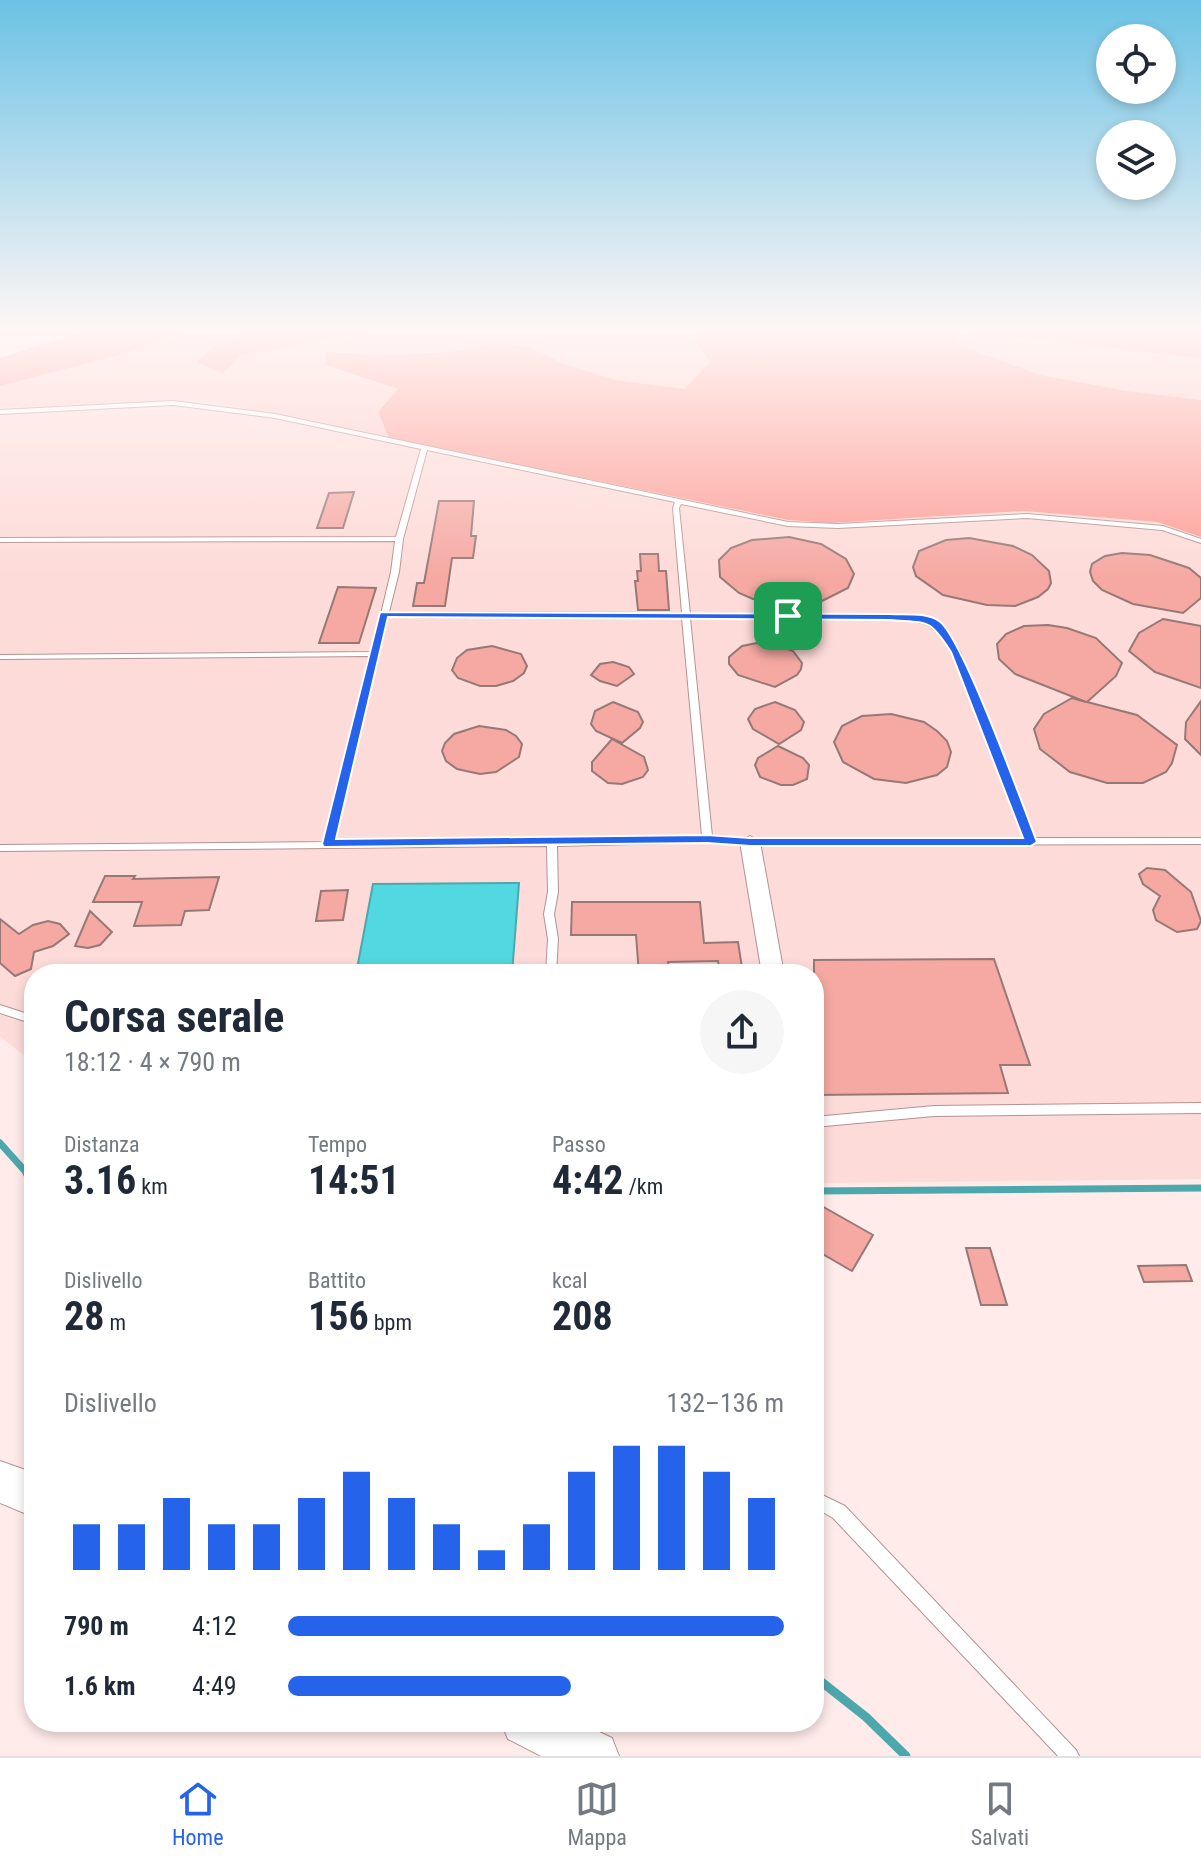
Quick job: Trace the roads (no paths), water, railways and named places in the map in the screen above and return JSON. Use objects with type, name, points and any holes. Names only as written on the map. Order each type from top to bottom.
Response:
[{"type":"main road","points":[[0,1482],[24,1491]]},
{"type":"main road","points":[[545,1732],[594,1756]]},
{"type":"street","points":[[750,842],[771,964]]},
{"type":"lane","points":[[251,412],[799,525],[1027,516],[1163,528],[1201,541]]},
{"type":"lane","points":[[329,844],[399,539],[424,449]]},
{"type":"lane","points":[[679,501],[676,508],[707,839]]},
{"type":"lane","points":[[0,540],[399,539]]},
{"type":"lane","points":[[384,614],[890,617],[930,620],[938,624],[956,652],[1031,842]]},
{"type":"lane","points":[[0,657],[373,654]]},
{"type":"lane","points":[[0,848],[707,839],[750,842],[1201,841]]},
{"type":"lane","points":[[552,843],[553,892],[549,914],[553,939],[552,964]]},
{"type":"lane","points":[[0,1009],[24,1017]]},
{"type":"lane","points":[[824,1121],[934,1111],[1201,1108]]},
{"type":"lane","points":[[824,1504],[839,1512],[1070,1756]]},
{"type":"water","points":[[519,883],[513,964],[358,964],[373,884]]},
{"type":"waterway","points":[[0,1143],[24,1170]]},
{"type":"waterway","points":[[824,1191],[1201,1188]]},
{"type":"waterway","points":[[824,1684],[866,1717],[906,1756]]}]
